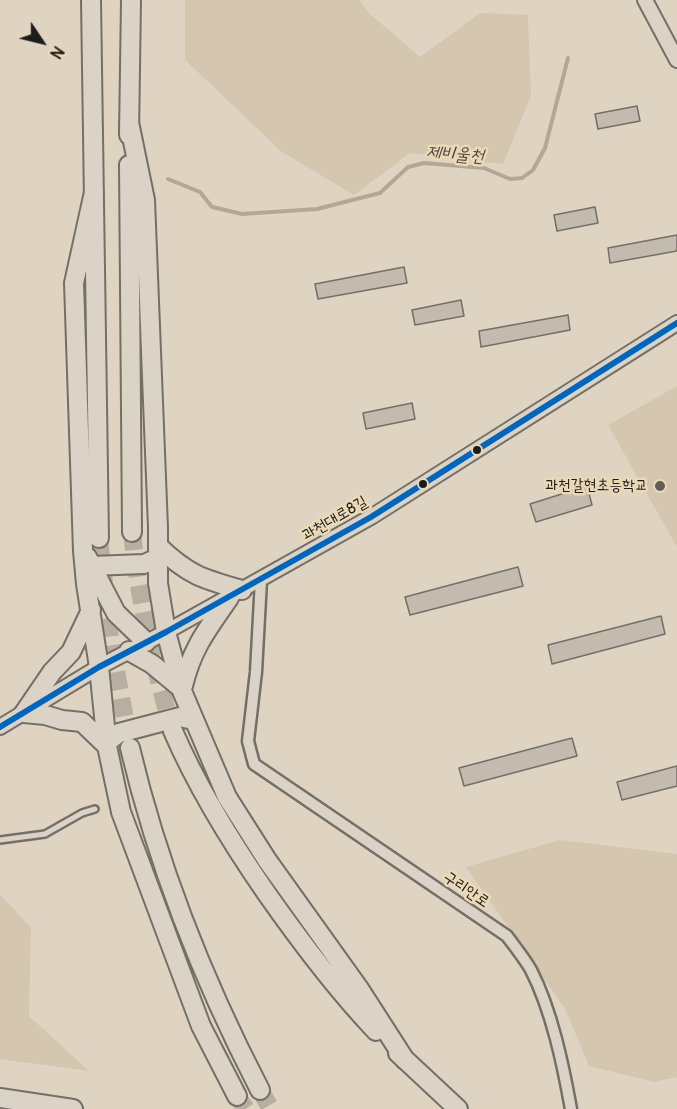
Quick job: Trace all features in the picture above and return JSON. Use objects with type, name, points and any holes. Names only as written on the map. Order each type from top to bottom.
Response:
[{"type":"highway","points":[[90,0],[99,538]]},
{"type":"highway","points":[[130,0],[132,532]]},
{"type":"highway","points":[[129,122],[145,200],[159,602],[181,689],[227,797],[267,860],[360,990],[405,1060]]},
{"type":"highway","points":[[94,192],[74,283],[87,558],[86,584],[99,667],[107,744],[121,812],[201,1026],[237,1096]]},
{"type":"highway","points":[[87,558],[144,564],[158,552]]},
{"type":"highway","points":[[158,552],[201,579],[235,594],[202,636],[189,661],[181,689]]},
{"type":"highway","points":[[87,558],[116,613],[146,642]]},
{"type":"highway","points":[[91,610],[70,652],[52,672],[24,713],[82,722],[107,744]]},
{"type":"highway","points":[[129,651],[152,664],[181,689]]},
{"type":"highway","points":[[107,744],[120,733],[180,717],[193,720]]},
{"type":"highway","points":[[173,731],[208,804],[289,924],[367,1021],[458,1109]]},
{"type":"highway","points":[[130,748],[152,827],[187,927],[226,1020],[260,1090]]},
{"type":"highway","points":[[0,1098],[73,1109]]},
{"type":"street","points":[[645,0],[677,60]]},
{"type":"street","name":"과천대로8길","points":[[0,727],[99,667],[261,580],[371,517],[677,323]]},
{"type":"street","name":"구리안로","points":[[261,580],[256,672],[248,741],[254,764],[507,936],[531,970],[547,1012],[562,1062],[571,1109]]},
{"type":"lane","points":[[0,840],[45,834],[82,813],[95,809]]},
{"type":"shaded area","points":[[185,0],[359,0],[370,14],[420,57],[480,13],[528,15],[531,96],[503,164],[410,153],[354,195],[282,152],[185,60]]},
{"type":"shaded area","name":"과천갈현초등학교","points":[[677,386],[677,547],[608,425]]},
{"type":"shaded area","points":[[560,840],[677,854],[677,1077],[654,1082],[589,1066],[565,1009],[466,867]]},
{"type":"shaded area","points":[[0,894],[31,928],[29,1016],[89,1071],[0,1059]]},
{"type":"building","points":[[637,106],[640,121],[598,129],[595,114]]},
{"type":"building","points":[[595,207],[598,223],[557,231],[554,215]]},
{"type":"building","points":[[677,235],[677,251],[610,263],[608,248]]},
{"type":"building","points":[[404,267],[407,283],[318,299],[315,284]]},
{"type":"building","points":[[461,300],[464,316],[415,325],[412,310]]},
{"type":"building","points":[[568,315],[570,330],[481,347],[479,331]]},
{"type":"building","points":[[412,403],[415,419],[366,429],[363,413]]},
{"type":"building","points":[[587,486],[592,505],[536,522],[530,504]]},
{"type":"building","points":[[518,567],[523,586],[410,615],[405,597]]},
{"type":"building","points":[[661,616],[665,634],[552,664],[548,645]]},
{"type":"building","points":[[572,738],[577,756],[464,786],[459,768]]},
{"type":"building","points":[[677,766],[677,786],[622,800],[617,782]]},
{"type":"waterway","name":"제비울천","points":[[168,179],[200,192],[212,207],[242,214],[317,209],[380,193],[408,167],[424,163],[484,168],[510,179],[522,178],[533,170],[545,148],[568,58]]},
{"type":"tunnel","points":[[132,532],[148,632],[173,731]]},
{"type":"tunnel","points":[[99,538],[110,638],[130,746]]},
{"type":"tunnel","points":[[260,1090],[271,1109]]},
{"type":"tunnel","points":[[237,1096],[246,1109]]},
{"type":"transit line","points":[[0,727],[99,667],[371,517],[677,323]]},
{"type":"place","name":"과천갈현초등학교","points":[[660,486]]}]
